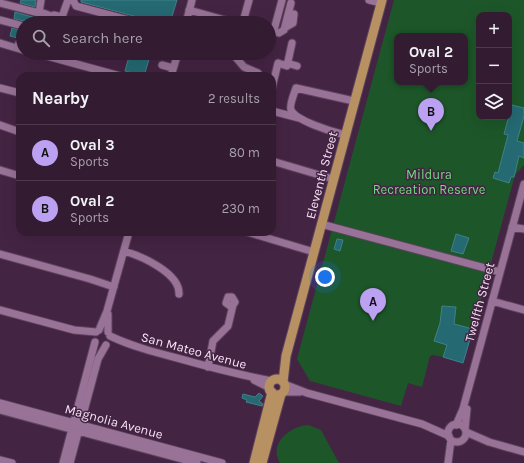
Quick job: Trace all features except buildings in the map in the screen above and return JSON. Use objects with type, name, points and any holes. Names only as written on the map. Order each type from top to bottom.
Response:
[{"type":"main road","name":"Eleventh Street","points":[[262,463],[286,356],[381,2]]},
{"type":"main road","name":"Eleventh Street","points":[[254,463],[278,387]]},
{"type":"street","points":[[1,0],[0,4],[39,13],[41,0]]},
{"type":"street","points":[[63,16],[71,0],[76,6],[114,16]]},
{"type":"street","points":[[188,16],[192,0]]},
{"type":"street","points":[[245,16],[249,0]]},
{"type":"street","points":[[276,17],[282,0]]},
{"type":"street","points":[[369,0],[381,2]]},
{"type":"street","points":[[286,27],[290,3]]},
{"type":"street","points":[[189,10],[210,16]]},
{"type":"street","points":[[42,16],[44,13],[52,16]]},
{"type":"street","points":[[276,32],[279,33],[293,23],[294,14]]},
{"type":"street","points":[[0,20],[16,24]]},
{"type":"street","points":[[0,43],[16,44]]},
{"type":"street","points":[[276,72],[278,63],[287,66],[292,43]]},
{"type":"street","points":[[62,60],[105,72]]},
{"type":"street","points":[[172,72],[176,60]]},
{"type":"street","points":[[238,60],[244,67],[256,72]]},
{"type":"street","points":[[287,63],[297,66]]},
{"type":"street","points":[[162,65],[174,68]]},
{"type":"street","points":[[0,88],[16,92]]},
{"type":"street","points":[[345,136],[313,125],[302,119],[291,110],[296,88],[354,102]]},
{"type":"street","points":[[276,112],[302,119]]},
{"type":"street","points":[[0,125],[16,131]]},
{"type":"street","points":[[276,162],[334,178]]},
{"type":"street","points":[[0,170],[16,175]]},
{"type":"street","name":"Twelfth Street","points":[[466,431],[467,412],[500,272],[518,228],[524,184]]},
{"type":"street","name":"Twelfth Street","points":[[454,425],[461,416],[494,301],[518,228],[524,200]]},
{"type":"street","points":[[321,224],[500,272]]},
{"type":"street","points":[[70,463],[76,427],[95,341],[98,331],[108,311],[128,236]]},
{"type":"street","points":[[262,236],[314,250]]},
{"type":"street","points":[[124,251],[145,258],[161,269],[178,284],[179,294]]},
{"type":"street","points":[[0,254],[114,286]]},
{"type":"street","points":[[494,301],[524,310]]},
{"type":"street","points":[[208,367],[213,341],[228,326],[233,305]]},
{"type":"street","points":[[0,310],[74,330],[95,341],[101,346],[107,344]]},
{"type":"street","points":[[63,463],[98,359],[107,344],[109,334],[108,311]]},
{"type":"street","points":[[74,330],[104,330],[109,334]]},
{"type":"street","name":"San Mateo Avenue","points":[[109,334],[131,345],[278,387],[307,393],[422,424],[450,438]]},
{"type":"street","name":"San Mateo Avenue","points":[[107,344],[131,345]]},
{"type":"street","name":"Magnolia Avenue","points":[[1,407],[196,460],[220,463]]},
{"type":"street","name":"San Mateo Avenue","points":[[422,424],[454,425]]},
{"type":"street","points":[[449,463],[449,431],[454,425],[461,425],[466,431],[489,442],[524,452]]},
{"type":"street","points":[[449,463],[466,431]]},
{"type":"street","points":[[450,438],[462,441],[489,442]]},
{"type":"street","points":[[0,460],[12,463]]},
{"type":"green space","name":"Mildura Recreation Reserve","points":[[394,0],[524,0],[524,165],[515,175],[473,329],[460,326],[445,350],[443,357],[433,355],[430,356],[422,387],[408,383],[401,406],[310,381],[297,359]]},
{"type":"green space","points":[[308,425],[321,430],[339,463],[280,463],[277,456],[279,442],[289,432],[301,426]]},
{"type":"place","name":"Oval 2","points":[[431,131]]},
{"type":"place","name":"Oval 3","points":[[373,321]]}]
